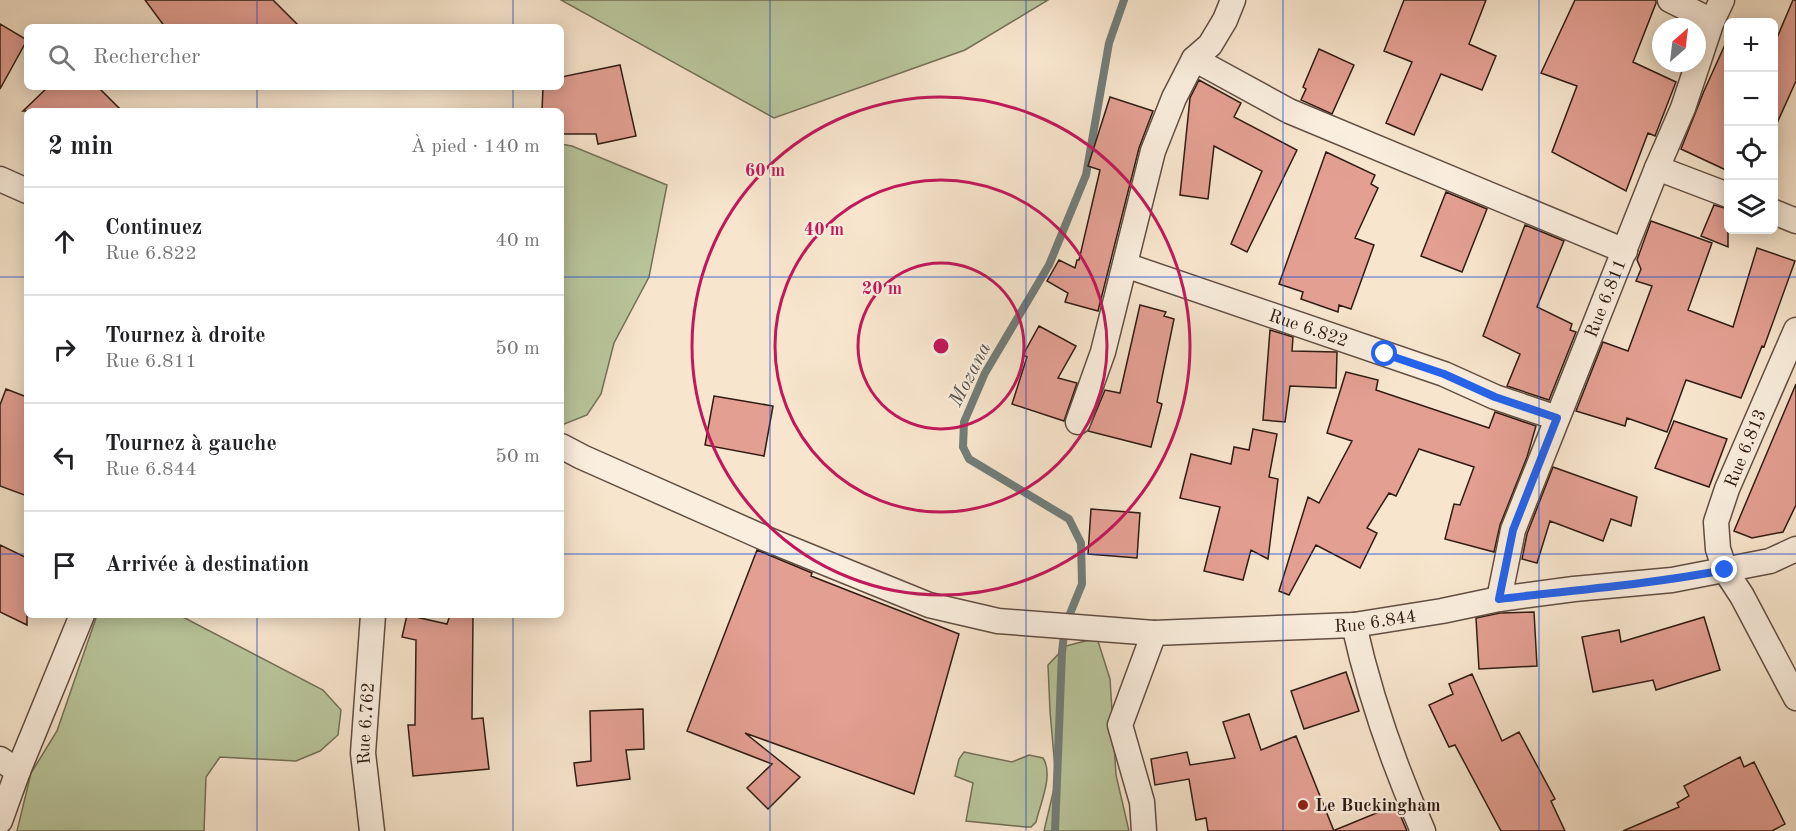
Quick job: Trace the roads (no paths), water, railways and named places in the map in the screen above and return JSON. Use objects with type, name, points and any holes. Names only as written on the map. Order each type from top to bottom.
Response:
[{"type":"street","points":[[1078,422],[1103,352],[1154,151],[1174,98],[1194,59],[1210,45],[1225,20],[1233,0]]},
{"type":"street","points":[[1670,0],[1717,10]]},
{"type":"street","name":"Rue 6.811","points":[[1499,599],[1513,530],[1683,108],[1717,10]]},
{"type":"street","points":[[1194,59],[1290,111],[1625,251]]},
{"type":"street","points":[[1657,168],[1724,193]]},
{"type":"street","points":[[0,179],[24,190]]},
{"type":"street","points":[[1778,214],[1796,221]]},
{"type":"street","name":"Rue 6.822","points":[[1125,265],[1434,371],[1495,397],[1557,418]]},
{"type":"street","name":"Rue 6.813","points":[[1796,330],[1727,489],[1716,522],[1718,549],[1725,570],[1742,596],[1796,698]]},
{"type":"street","name":"Rue 6.844","points":[[564,448],[768,540],[929,605],[998,621],[1154,633],[1354,625],[1499,599],[1672,580],[1770,561],[1796,549]]},
{"type":"street","points":[[0,821],[9,765],[81,618]]},
{"type":"street","name":"Rue 6.762","points":[[372,831],[363,753],[374,618]]},
{"type":"street","points":[[1354,625],[1367,683],[1394,761],[1423,831]]},
{"type":"street","points":[[1144,831],[1142,802],[1120,725],[1154,633]]},
{"type":"waterway","name":"Mozana","points":[[1055,831],[1062,652],[1065,626],[1082,584],[1081,543],[1069,519],[969,459],[963,447],[964,422],[985,373],[1049,265],[1086,175],[1109,43],[1124,0]]},
{"type":"place","name":"Le Buckingham","points":[[1303,805]]}]
